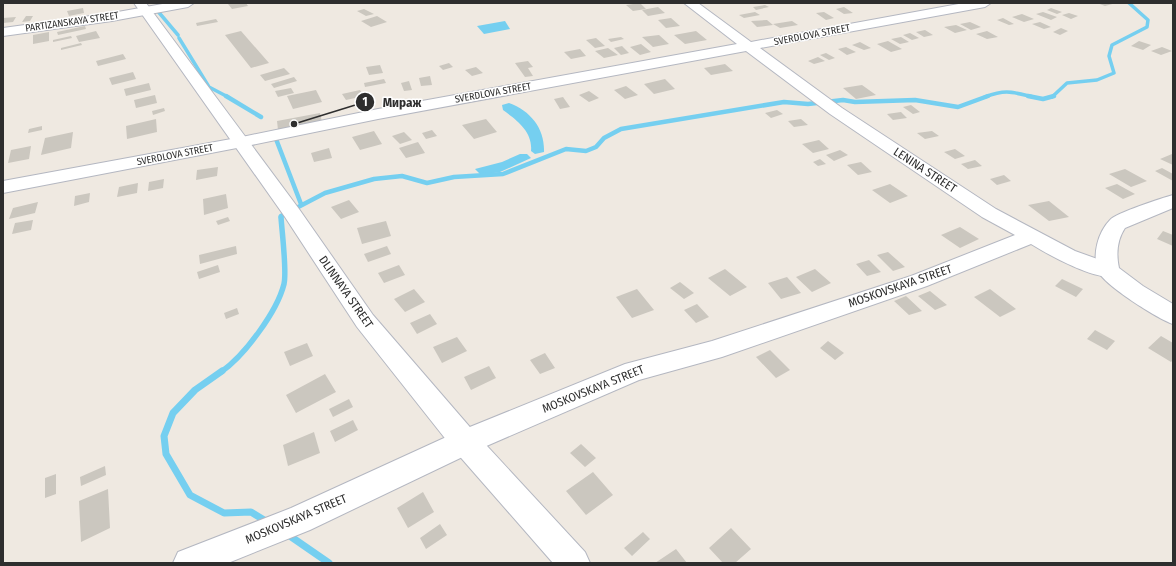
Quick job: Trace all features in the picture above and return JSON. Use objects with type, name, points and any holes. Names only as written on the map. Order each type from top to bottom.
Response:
[{"type":"street","name":"PARTIZANSKAYA STREET","points":[[3,32],[112,17],[143,6],[188,3]]},
{"type":"street","name":"LENINA STREET","points":[[690,3],[836,111],[989,212],[1030,237],[1068,256],[1109,271],[1135,292],[1173,315]]},
{"type":"street","name":"SVERDLOVA STREET","points":[[3,187],[242,142],[378,114],[985,3]]},
{"type":"street","name":"DLINNAYA STREET","points":[[143,6],[242,142],[365,321],[465,442],[574,563]]},
{"type":"street","points":[[1109,271],[1106,254],[1111,233],[1118,223],[1173,201]]},
{"type":"street","name":"MOSKOVSKAYA STREET","points":[[189,563],[299,520],[465,442],[634,371],[713,350],[919,281],[1030,237]]},
{"type":"water","points":[[505,21],[510,29],[484,34],[477,26]]},
{"type":"water","points":[[509,103],[524,111],[535,122],[542,136],[544,152],[535,154],[531,151],[531,144],[527,132],[519,122],[503,110],[502,105]]},
{"type":"water","points":[[520,154],[527,154],[531,158],[500,172],[481,175],[475,169],[502,162]]},
{"type":"building","points":[[246,3],[248,6],[232,9],[228,4]]},
{"type":"building","points":[[640,3],[646,9],[633,11],[626,5]]},
{"type":"building","points":[[1097,3],[1116,3],[1105,6]]},
{"type":"building","points":[[765,5],[769,7],[756,10],[753,7]]},
{"type":"building","points":[[658,7],[665,13],[648,16],[642,10]]},
{"type":"building","points":[[844,7],[853,13],[844,14],[836,9]]},
{"type":"building","points":[[83,8],[84,13],[69,16],[67,11]]},
{"type":"building","points":[[1051,8],[1062,12],[1057,14],[1047,10]]},
{"type":"building","points":[[364,9],[374,14],[366,16],[357,11]]},
{"type":"building","points":[[755,12],[760,15],[744,18],[739,15]]},
{"type":"building","points":[[824,12],[834,18],[826,20],[816,13]]},
{"type":"building","points":[[1043,12],[1057,17],[1051,20],[1036,14]]},
{"type":"building","points":[[1069,13],[1078,16],[1071,19],[1062,15]]},
{"type":"building","points":[[1022,14],[1034,19],[1024,22],[1012,17]]},
{"type":"building","points":[[26,16],[33,16],[30,21],[22,22]]},
{"type":"building","points":[[377,16],[387,22],[371,27],[361,21]]},
{"type":"building","points":[[16,17],[13,22],[3,23],[3,18]]},
{"type":"building","points":[[671,18],[680,26],[666,28],[658,20]]},
{"type":"building","points":[[1003,18],[1014,24],[1009,25],[997,20]]},
{"type":"building","points":[[216,19],[218,22],[197,26],[196,23]]},
{"type":"building","points":[[767,20],[773,25],[757,27],[751,21]]},
{"type":"building","points":[[792,21],[798,25],[780,28],[773,24]]},
{"type":"building","points":[[970,22],[981,27],[971,30],[960,24]]},
{"type":"building","points":[[1040,22],[1051,27],[1044,29],[1032,24]]},
{"type":"building","points":[[956,25],[967,30],[955,33],[944,27]]},
{"type":"building","points":[[85,26],[86,29],[58,35],[57,32]]},
{"type":"building","points":[[1061,28],[1068,31],[1060,35],[1053,32]]},
{"type":"building","points":[[925,30],[933,35],[924,37],[916,32]]},
{"type":"building","points":[[96,31],[100,38],[79,42],[76,36]]},
{"type":"building","points":[[241,31],[269,63],[251,68],[225,35]]},
{"type":"building","points":[[696,31],[707,40],[685,44],[674,35]]},
{"type":"building","points":[[987,31],[998,37],[987,39],[976,34]]},
{"type":"building","points":[[49,32],[49,41],[33,44],[33,35]]},
{"type":"building","points":[[910,33],[919,38],[912,40],[903,35]]},
{"type":"building","points":[[659,35],[669,44],[653,47],[642,37]]},
{"type":"building","points":[[71,36],[72,38],[53,42],[53,40]]},
{"type":"building","points":[[621,37],[624,39],[611,42],[608,39]]},
{"type":"building","points":[[901,37],[909,42],[900,44],[891,39]]},
{"type":"building","points":[[596,38],[605,46],[595,48],[586,40]]},
{"type":"building","points":[[888,41],[902,49],[891,52],[877,44]]},
{"type":"building","points":[[1139,41],[1151,45],[1143,50],[1131,46]]},
{"type":"building","points":[[860,42],[871,48],[864,50],[852,45]]},
{"type":"building","points":[[81,43],[82,45],[61,50],[61,48]]},
{"type":"building","points":[[641,44],[651,52],[640,55],[630,47]]},
{"type":"building","points":[[622,46],[629,53],[621,55],[614,48]]},
{"type":"building","points":[[846,47],[856,52],[847,55],[838,49]]},
{"type":"building","points":[[1162,47],[1172,51],[1161,55],[1151,51]]},
{"type":"building","points":[[608,48],[618,55],[604,58],[595,51]]},
{"type":"building","points":[[580,49],[586,56],[571,59],[564,52]]},
{"type":"building","points":[[826,53],[835,58],[829,60],[820,55]]},
{"type":"building","points":[[123,54],[126,59],[98,66],[96,61]]},
{"type":"building","points":[[818,57],[825,61],[814,64],[808,61]]},
{"type":"building","points":[[528,61],[533,67],[528,68],[533,76],[525,77],[515,63]]},
{"type":"building","points":[[449,63],[453,67],[443,70],[439,66]]},
{"type":"building","points":[[725,64],[733,71],[711,75],[704,68]]},
{"type":"building","points":[[380,65],[383,73],[369,75],[366,67]]},
{"type":"building","points":[[476,67],[483,73],[472,76],[465,70]]},
{"type":"building","points":[[284,68],[290,74],[265,81],[260,75]]},
{"type":"building","points":[[133,72],[136,79],[112,85],[109,78]]},
{"type":"building","points":[[430,76],[432,85],[421,86],[419,78]]},
{"type":"building","points":[[294,77],[297,81],[274,88],[271,84]]},
{"type":"building","points":[[384,79],[386,83],[365,87],[364,83]]},
{"type":"building","points":[[665,79],[675,89],[654,94],[644,84]]},
{"type":"building","points":[[409,81],[412,90],[404,91],[401,83]]},
{"type":"building","points":[[149,83],[151,90],[126,96],[124,89]]},
{"type":"building","points":[[862,85],[876,95],[856,99],[843,88]]},
{"type":"building","points":[[626,86],[638,95],[625,99],[614,90]]},
{"type":"building","points":[[291,88],[294,93],[278,97],[275,91]]},
{"type":"building","points":[[316,90],[322,102],[293,109],[287,96]]},
{"type":"building","points":[[360,90],[364,96],[346,100],[342,94]]},
{"type":"building","points":[[589,91],[599,98],[589,102],[579,95]]},
{"type":"building","points":[[155,95],[157,103],[136,108],[134,100]]},
{"type":"building","points":[[563,97],[570,107],[560,109],[554,99]]},
{"type":"building","points":[[911,105],[920,112],[913,114],[903,107]]},
{"type":"building","points":[[164,108],[165,111],[153,115],[152,111]]},
{"type":"building","points":[[777,110],[783,114],[771,118],[765,113]]},
{"type":"building","points":[[901,112],[907,118],[893,120],[887,114]]},
{"type":"building","points":[[320,113],[322,122],[278,130],[277,121]]},
{"type":"building","points":[[156,119],[157,132],[127,139],[126,126]]},
{"type":"building","points":[[486,119],[497,132],[474,139],[462,125]]},
{"type":"building","points":[[801,119],[808,125],[794,127],[788,121]]},
{"type":"building","points":[[42,126],[42,130],[28,133],[29,129]]},
{"type":"building","points":[[432,130],[437,136],[426,139],[422,133]]},
{"type":"building","points":[[374,131],[382,144],[360,150],[352,137]]},
{"type":"building","points":[[932,131],[939,136],[925,139],[917,133]]},
{"type":"building","points":[[73,132],[71,148],[41,155],[45,138]]},
{"type":"building","points":[[404,132],[412,140],[400,144],[392,136]]},
{"type":"building","points":[[819,140],[829,149],[813,153],[802,144]]},
{"type":"building","points":[[418,142],[425,153],[406,158],[399,148]]},
{"type":"building","points":[[31,146],[29,159],[8,163],[11,150]]},
{"type":"building","points":[[329,148],[332,158],[314,162],[311,153]]},
{"type":"building","points":[[955,149],[965,156],[955,159],[944,152]]},
{"type":"building","points":[[840,150],[848,155],[834,161],[826,155]]},
{"type":"building","points":[[1172,154],[1173,165],[1160,159]]},
{"type":"building","points":[[820,159],[826,164],[818,166],[813,162]]},
{"type":"building","points":[[975,160],[982,166],[968,169],[961,164]]},
{"type":"building","points":[[861,162],[872,172],[858,175],[847,165]]},
{"type":"building","points":[[218,167],[217,176],[196,180],[197,170]]},
{"type":"building","points":[[1162,168],[1173,174],[1173,181],[1155,171]]},
{"type":"building","points":[[1125,169],[1147,181],[1131,187],[1109,174]]},
{"type":"building","points":[[1004,175],[1011,181],[997,185],[990,179]]},
{"type":"building","points":[[164,179],[163,188],[148,191],[149,182]]},
{"type":"building","points":[[138,183],[137,193],[117,197],[119,187]]},
{"type":"building","points":[[890,184],[908,196],[890,203],[872,190]]},
{"type":"building","points":[[1117,184],[1135,194],[1123,199],[1105,188]]},
{"type":"building","points":[[90,193],[89,202],[74,206],[75,196]]},
{"type":"building","points":[[226,194],[228,208],[204,215],[203,199]]},
{"type":"building","points":[[349,200],[359,212],[341,219],[331,207]]},
{"type":"building","points":[[1049,201],[1069,217],[1049,221],[1028,205]]},
{"type":"building","points":[[38,202],[35,213],[9,219],[13,208]]},
{"type":"building","points":[[228,217],[230,221],[218,225],[216,221]]},
{"type":"building","points":[[33,220],[31,230],[12,234],[15,223]]},
{"type":"building","points":[[386,221],[391,236],[362,244],[357,228]]},
{"type":"building","points":[[960,227],[979,239],[960,248],[941,235]]},
{"type":"building","points":[[1163,231],[1173,235],[1173,246],[1157,239]]},
{"type":"building","points":[[236,246],[237,254],[200,264],[199,255]]},
{"type":"building","points":[[387,246],[391,254],[368,262],[364,254]]},
{"type":"building","points":[[888,252],[905,267],[893,271],[877,255]]},
{"type":"building","points":[[869,260],[881,272],[867,276],[856,264]]},
{"type":"building","points":[[218,265],[220,272],[199,279],[197,272]]},
{"type":"building","points":[[399,265],[405,275],[384,283],[378,273]]},
{"type":"building","points":[[725,269],[747,287],[730,296],[708,278]]},
{"type":"building","points":[[815,269],[831,283],[812,292],[796,277]]},
{"type":"building","points":[[787,277],[801,293],[781,299],[768,283]]},
{"type":"building","points":[[1062,279],[1083,289],[1076,297],[1055,286]]},
{"type":"building","points":[[680,282],[694,293],[684,299],[670,288]]},
{"type":"building","points":[[414,289],[425,302],[405,312],[394,299]]},
{"type":"building","points":[[637,289],[654,310],[632,318],[616,297]]},
{"type":"building","points":[[990,289],[1016,309],[1000,317],[974,297]]},
{"type":"building","points":[[930,291],[947,305],[935,310],[918,296]]},
{"type":"building","points":[[906,296],[922,311],[909,315],[894,301]]},
{"type":"building","points":[[697,304],[709,317],[696,323],[684,310]]},
{"type":"building","points":[[237,308],[239,314],[226,319],[224,313]]},
{"type":"building","points":[[430,314],[437,324],[417,334],[410,323]]},
{"type":"building","points":[[1095,330],[1115,341],[1107,350],[1087,339]]},
{"type":"building","points":[[1161,336],[1173,343],[1173,360],[1171,362],[1148,348]]},
{"type":"building","points":[[457,337],[467,351],[442,363],[433,347]]},
{"type":"building","points":[[828,341],[844,353],[835,360],[820,348]]},
{"type":"building","points":[[307,343],[313,356],[290,366],[284,352]]},
{"type":"building","points":[[770,350],[790,370],[776,378],[756,357]]},
{"type":"building","points":[[545,353],[555,368],[540,374],[530,360]]},
{"type":"building","points":[[489,366],[496,378],[471,390],[464,377]]},
{"type":"building","points":[[325,374],[336,392],[296,413],[286,395]]},
{"type":"building","points":[[349,399],[353,407],[333,417],[329,409]]},
{"type":"building","points":[[353,420],[358,430],[335,442],[330,431]]},
{"type":"building","points":[[314,432],[320,453],[288,466],[283,445]]},
{"type":"building","points":[[581,444],[596,458],[585,467],[570,453]]},
{"type":"building","points":[[105,466],[106,475],[81,486],[80,477]]},
{"type":"building","points":[[593,472],[613,495],[586,515],[566,491]]},
{"type":"building","points":[[56,474],[56,494],[45,498],[45,478]]},
{"type":"building","points":[[108,489],[110,528],[81,542],[79,501]]},
{"type":"building","points":[[423,492],[434,512],[408,528],[397,508]]},
{"type":"building","points":[[440,524],[447,535],[426,549],[420,538]]},
{"type":"building","points":[[731,528],[751,549],[735,563],[723,563],[709,548]]},
{"type":"building","points":[[643,532],[650,539],[632,556],[624,548]]},
{"type":"building","points":[[676,549],[687,563],[655,563]]},
{"type":"waterway","points":[[1053,96],[1067,83],[1097,80],[1114,73],[1109,56],[1112,45],[1147,27],[1148,20],[1129,3]]},
{"type":"waterway","points":[[156,9],[178,35]]},
{"type":"waterway","points":[[179,38],[209,87],[228,97]]},
{"type":"waterway","points":[[987,96],[1009,92],[1033,97]]},
{"type":"waterway","points":[[226,96],[261,117]]},
{"type":"waterway","points":[[281,217],[325,193],[374,179],[402,176],[427,183],[454,177],[503,174],[566,149],[586,151],[596,147],[604,138],[621,129],[784,102],[808,104],[843,100],[855,102],[915,100],[958,107],[987,96]]},
{"type":"waterway","points":[[1028,96],[1033,97]]},
{"type":"waterway","points":[[1033,97],[1043,99],[1053,96]]},
{"type":"waterway","points":[[276,139],[301,204]]},
{"type":"waterway","points":[[221,372],[230,365],[249,345],[267,320],[280,295],[285,278],[281,217]]},
{"type":"waterway","points":[[222,371],[195,390],[173,413],[164,436],[166,454],[190,495],[224,513],[251,512],[269,523]]},
{"type":"waterway","points":[[287,534],[329,563]]},
{"type":"place","name":"Мираж","points":[[294,124]]}]
